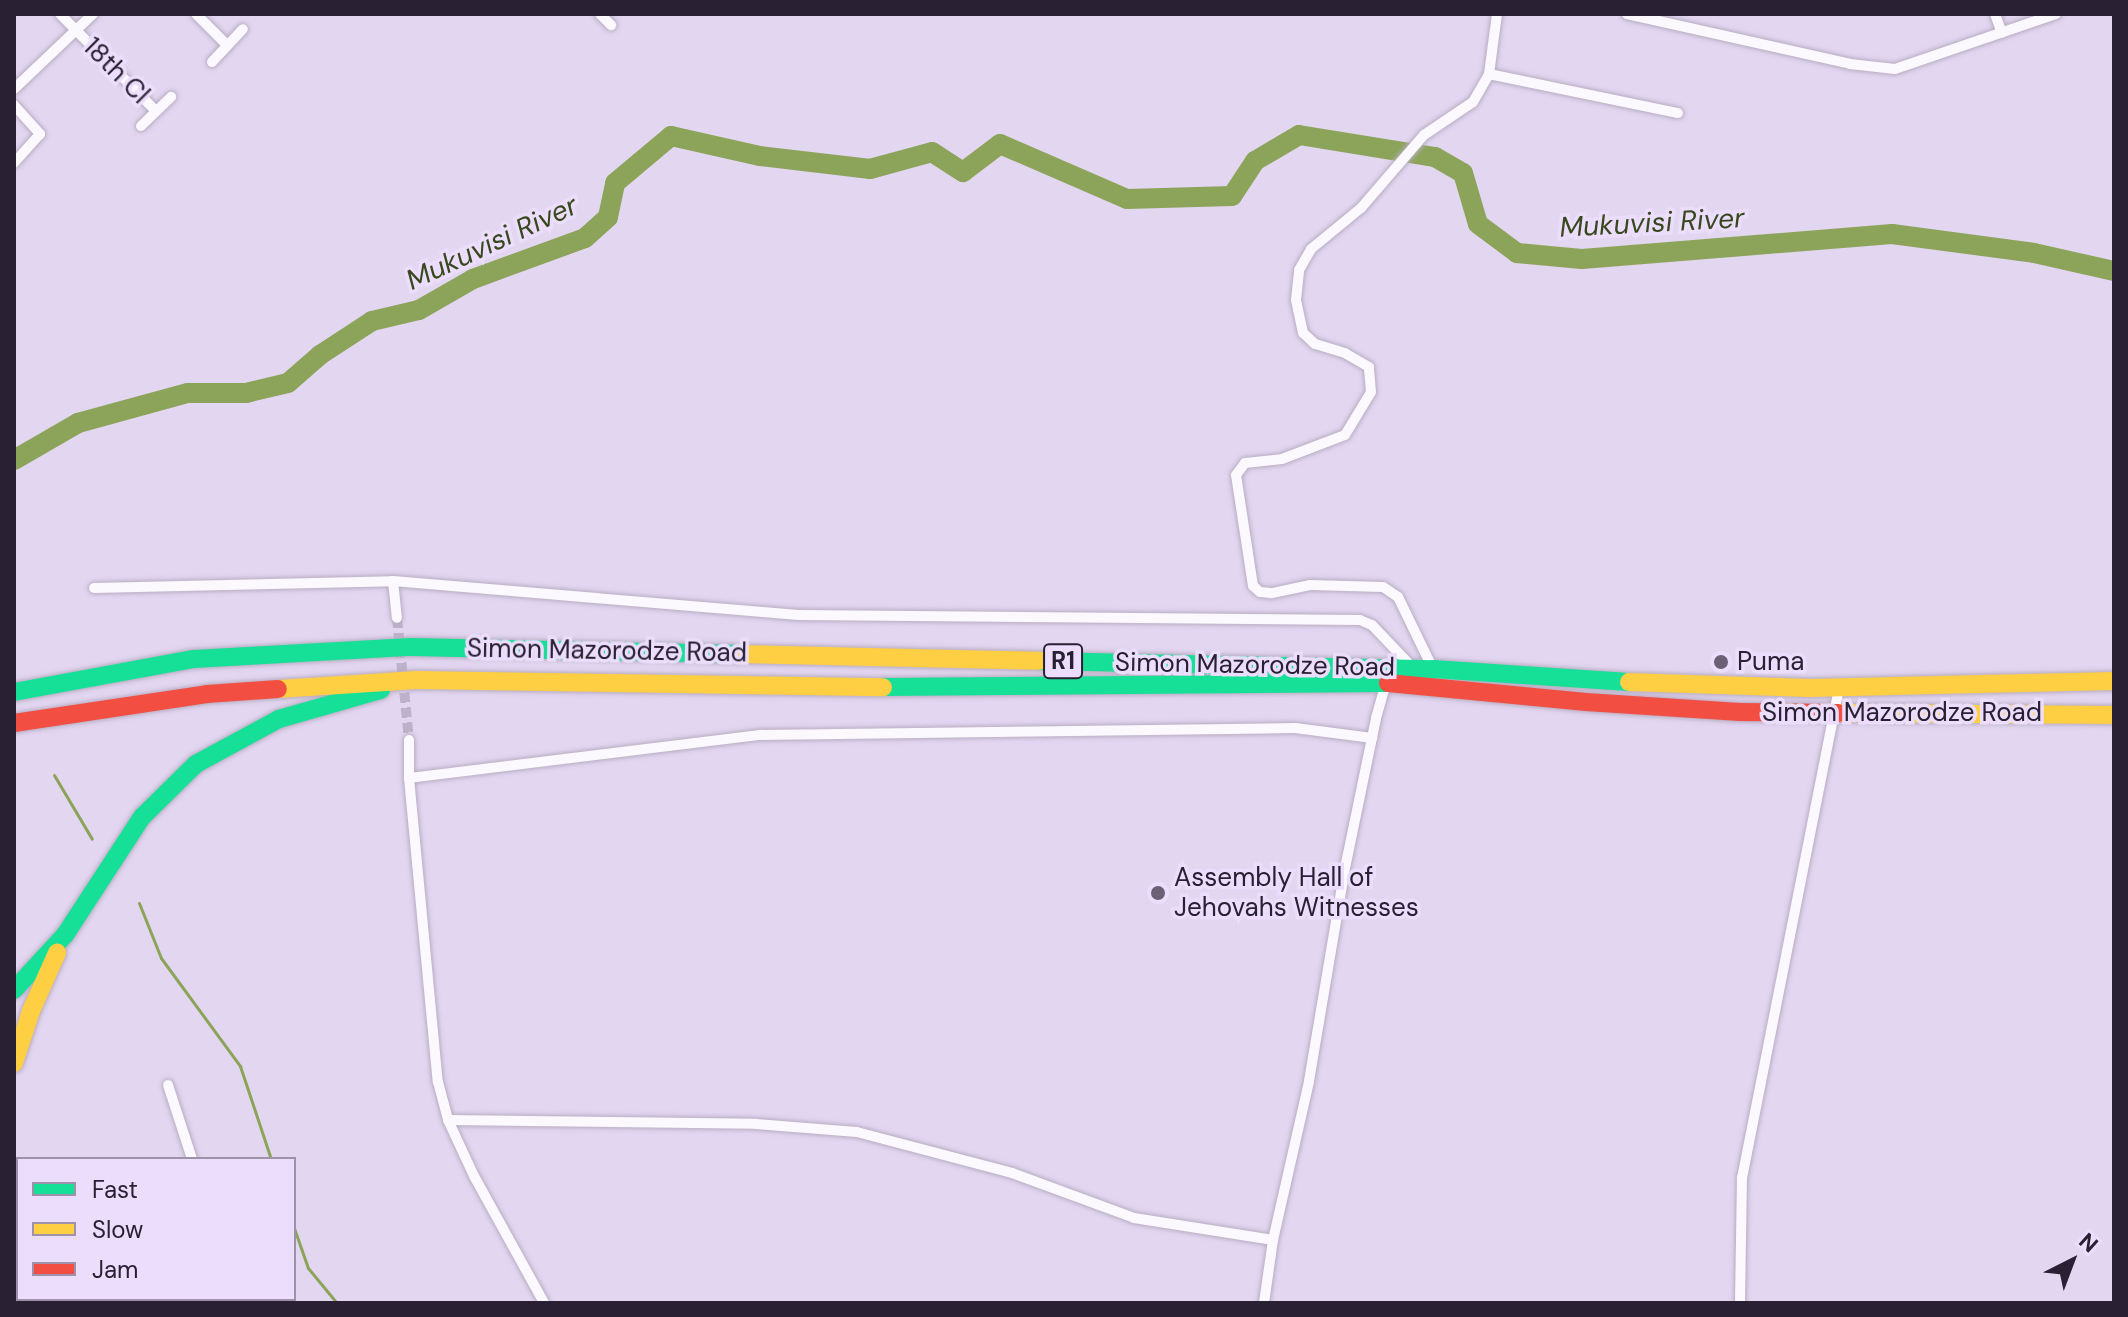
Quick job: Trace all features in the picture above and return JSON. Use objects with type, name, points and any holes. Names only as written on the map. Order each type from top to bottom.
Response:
[{"type":"highway","name":"Simon Mazorodze Road","points":[[14,692],[194,659],[411,647],[1433,669],[1593,681],[1839,688],[2114,681]]},
{"type":"highway","name":"Simon Mazorodze Road","points":[[14,723],[207,694],[416,680],[926,688],[1386,683],[1597,703],[1833,713],[2114,715]]},
{"type":"highway","points":[[14,1063],[31,1011],[65,935],[142,817],[196,764],[279,719],[416,680]]},
{"type":"highway","points":[[14,990],[65,935]]},
{"type":"street","name":"18th Cl","points":[[60,14],[156,111]]},
{"type":"street","points":[[14,89],[93,14]]},
{"type":"street","points":[[196,14],[227,45]]},
{"type":"street","points":[[600,14],[611,25]]},
{"type":"street","points":[[1433,669],[1398,597],[1383,587],[1310,585],[1271,593],[1260,592],[1253,586],[1236,475],[1245,463],[1282,459],[1345,435],[1371,392],[1369,367],[1345,353],[1315,344],[1303,333],[1296,282],[1311,249],[1361,208],[1424,135],[1466,108],[1489,74],[1497,14]]},
{"type":"street","points":[[1627,14],[1850,64],[1895,69],[2056,14]]},
{"type":"street","points":[[1995,14],[2002,33]]},
{"type":"street","points":[[212,62],[243,29]]},
{"type":"street","points":[[1489,74],[1678,113]]},
{"type":"street","points":[[141,126],[171,97]]},
{"type":"street","points":[[14,105],[40,134],[14,163]]},
{"type":"street","points":[[393,581],[397,618]]},
{"type":"street","points":[[94,588],[393,581],[799,615],[1360,620],[1372,625],[1413,669]]},
{"type":"street","points":[[1264,1303],[1273,1240],[1309,1081],[1344,873],[1386,683]]},
{"type":"street","points":[[1740,1303],[1742,1178],[1839,688]]},
{"type":"street","points":[[409,778],[761,735],[1295,728],[1372,738]]},
{"type":"street","points":[[409,740],[409,778],[438,1082],[448,1120],[474,1176],[544,1303]]},
{"type":"street","points":[[168,1085],[191,1157]]},
{"type":"street","points":[[448,1120],[756,1124],[857,1132],[928,1148],[1012,1173],[1134,1218],[1273,1240]]},
{"type":"waterway","name":"Mukuvisi River","points":[[14,460],[78,423],[188,393],[246,393],[288,383],[320,355],[372,321],[419,310],[473,279],[585,238],[608,217],[615,183],[671,136],[760,156],[870,169],[932,152],[963,172],[1000,144],[1127,199],[1232,196],[1255,161],[1299,135],[1435,157],[1463,173],[1478,224],[1517,253],[1582,259],[1892,234],[2034,253],[2114,271]]},
{"type":"waterway","points":[[54,775],[92,839]]},
{"type":"waterway","points":[[139,903],[161,958],[240,1066],[270,1157]]},
{"type":"waterway","points":[[296,1234],[308,1268],[337,1303]]},
{"type":"tunnel","points":[[397,618],[409,740]]},
{"type":"traffic: fast","points":[[14,692],[194,659],[411,647],[740,654]]},
{"type":"traffic: fast","points":[[1040,661],[1433,669],[1629,682]]},
{"type":"traffic: fast","points":[[883,687],[1388,683]]},
{"type":"traffic: fast","points":[[14,990],[65,935],[142,817],[196,764],[279,719],[381,690]]},
{"type":"traffic: slow","points":[[740,654],[1040,661]]},
{"type":"traffic: slow","points":[[278,689],[416,680],[883,687]]},
{"type":"traffic: slow","points":[[1629,682],[1809,688],[2114,681]]},
{"type":"traffic: slow","points":[[1838,713],[2114,715]]},
{"type":"traffic: slow","points":[[14,1063],[31,1011],[57,953]]},
{"type":"traffic: jam","points":[[1388,683],[1586,702],[1740,712],[1838,713]]},
{"type":"traffic: jam","points":[[14,723],[207,694],[278,689]]},
{"type":"place","name":"Puma","points":[[1721,662]]},
{"type":"place","name":"Assembly Hall of Jehovahs Witnesses","points":[[1158,893]]}]
